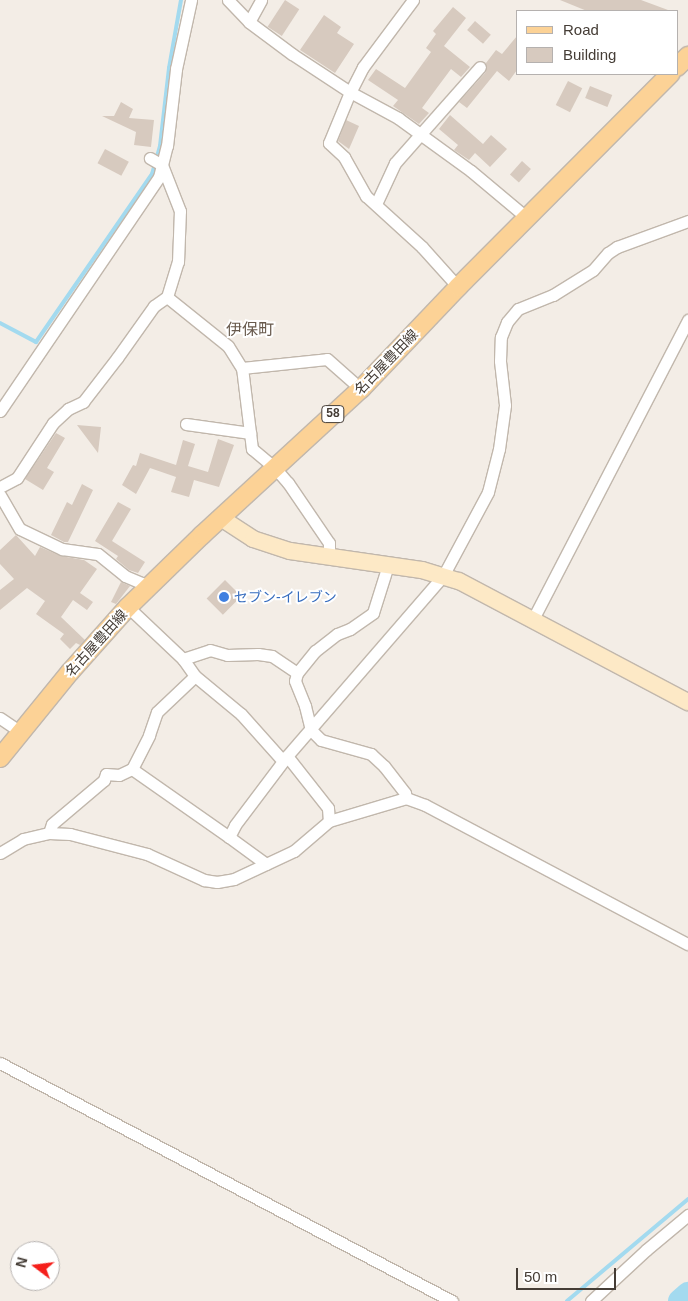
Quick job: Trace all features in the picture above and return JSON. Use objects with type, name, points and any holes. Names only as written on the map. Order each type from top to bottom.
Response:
[{"type":"main road","points":[[678,66],[688,56]]},
{"type":"main road","name":"名古屋豊田線","points":[[0,758],[70,672],[128,607],[361,389],[526,217],[669,75]]},
{"type":"street","points":[[0,411],[159,177],[157,162],[167,146],[176,69],[191,0]]},
{"type":"street","points":[[228,0],[249,22],[292,54],[350,92],[398,118],[471,171],[526,217]]},
{"type":"street","points":[[249,22],[261,0]]},
{"type":"street","points":[[413,0],[364,67],[350,92],[329,143],[344,158],[366,196],[422,247],[458,287]]},
{"type":"street","points":[[376,204],[395,163],[422,136],[480,67]]},
{"type":"street","points":[[0,487],[17,478],[53,423],[68,409],[83,402],[118,358],[154,306],[167,297],[178,262],[180,211],[157,162]]},
{"type":"street","points":[[229,837],[235,825],[285,758],[443,576],[488,492],[499,449],[505,405],[500,361],[501,337],[507,322],[518,309],[554,295],[593,270],[617,246],[688,221]]},
{"type":"street","points":[[167,297],[228,346],[242,368],[252,449],[275,468],[329,543],[329,557]]},
{"type":"street","points":[[533,620],[688,320]]},
{"type":"street","points":[[242,368],[327,359],[361,389]]},
{"type":"street","points":[[186,424],[250,433]]},
{"type":"street","points":[[0,495],[20,528],[62,549],[98,554],[125,576],[149,586]]},
{"type":"street","points":[[221,518],[253,539],[268,545],[290,551],[388,565],[443,576],[472,587],[688,702]]},
{"type":"street","points":[[388,565],[373,613],[367,619],[325,643],[315,651],[297,672],[295,681],[306,706],[311,730],[321,740],[371,754],[384,766],[405,793],[406,798]]},
{"type":"street","points":[[128,607],[183,659],[195,676],[241,714],[285,758],[328,808],[329,821]]},
{"type":"street","points":[[183,659],[210,650],[227,655],[258,654],[272,656],[297,672]]},
{"type":"street","points":[[49,833],[52,824],[104,780],[106,774],[119,775],[132,769],[149,735],[157,712],[195,676]]},
{"type":"street","points":[[0,718],[21,732]]},
{"type":"street","points":[[132,769],[266,864]]},
{"type":"street","points":[[0,853],[23,839],[49,833],[99,840],[147,854],[204,880],[217,882],[234,879],[294,851],[329,821],[406,798],[425,806],[688,944]]},
{"type":"street","points":[[0,1063],[452,1301]]},
{"type":"street","points":[[591,1301],[646,1250],[688,1215]]},
{"type":"building","points":[[285,0],[299,9],[282,36],[268,27]]},
{"type":"building","points":[[560,0],[641,0],[668,10],[585,10]]},
{"type":"building","points":[[453,7],[466,18],[444,46],[470,67],[461,77],[451,69],[422,108],[429,113],[419,124],[393,106],[398,100],[368,80],[376,69],[405,88],[431,52],[426,48],[436,34],[433,31]]},
{"type":"building","points":[[324,15],[341,27],[337,33],[354,44],[335,73],[300,50]]},
{"type":"building","points":[[475,21],[491,35],[483,44],[467,30]]},
{"type":"building","points":[[516,37],[516,71],[509,81],[497,71],[467,108],[459,102],[486,72],[486,63],[496,50],[502,54]]},
{"type":"building","points":[[568,81],[582,88],[570,112],[556,105]]},
{"type":"building","points":[[590,86],[612,95],[607,107],[585,98]]},
{"type":"building","points":[[121,102],[133,109],[129,118],[154,120],[151,147],[134,145],[136,132],[102,116],[114,116]]},
{"type":"building","points":[[450,115],[483,144],[491,135],[507,149],[490,167],[475,153],[469,160],[454,150],[458,145],[439,129]]},
{"type":"building","points":[[346,120],[359,126],[349,149],[338,141]]},
{"type":"building","points":[[105,149],[129,162],[121,176],[97,163]]},
{"type":"building","points":[[522,161],[531,169],[519,182],[510,174]]},
{"type":"building","points":[[77,425],[101,427],[98,453]]},
{"type":"building","points":[[56,433],[65,438],[47,468],[54,472],[43,490],[25,479]]},
{"type":"building","points":[[218,439],[234,445],[219,487],[194,480],[189,497],[171,492],[176,477],[150,468],[136,494],[122,485],[133,465],[136,466],[140,453],[176,465],[183,440],[195,444],[188,466],[208,472]]},
{"type":"building","points":[[82,484],[93,490],[68,542],[64,542],[51,535],[67,502],[72,505]]},
{"type":"building","points":[[118,502],[131,509],[112,541],[145,562],[138,573],[129,570],[116,559],[118,556],[95,541]]},
{"type":"building","points":[[16,535],[35,556],[40,547],[61,556],[84,560],[97,569],[80,593],[93,602],[87,610],[73,600],[61,617],[85,640],[80,645],[76,643],[70,649],[60,639],[64,634],[36,614],[45,601],[27,588],[0,610],[0,590],[14,579],[0,564],[0,550]]},
{"type":"building","name":"セブン-イレブン","points":[[225,580],[241,596],[223,615],[207,598]]},
{"type":"building","points":[[121,582],[130,586],[116,604],[111,602]]},
{"type":"waterway","points":[[0,323],[36,342],[152,174],[160,146],[169,68],[181,0]]},
{"type":"waterway","points":[[567,1301],[688,1199]]},
{"type":"waterway","points":[[680,1301],[688,1294]]},
{"type":"place","name":"セブン-イレブン","points":[[224,597]]},
{"type":"district","name":"伊保町","points":[[250,330]]}]
